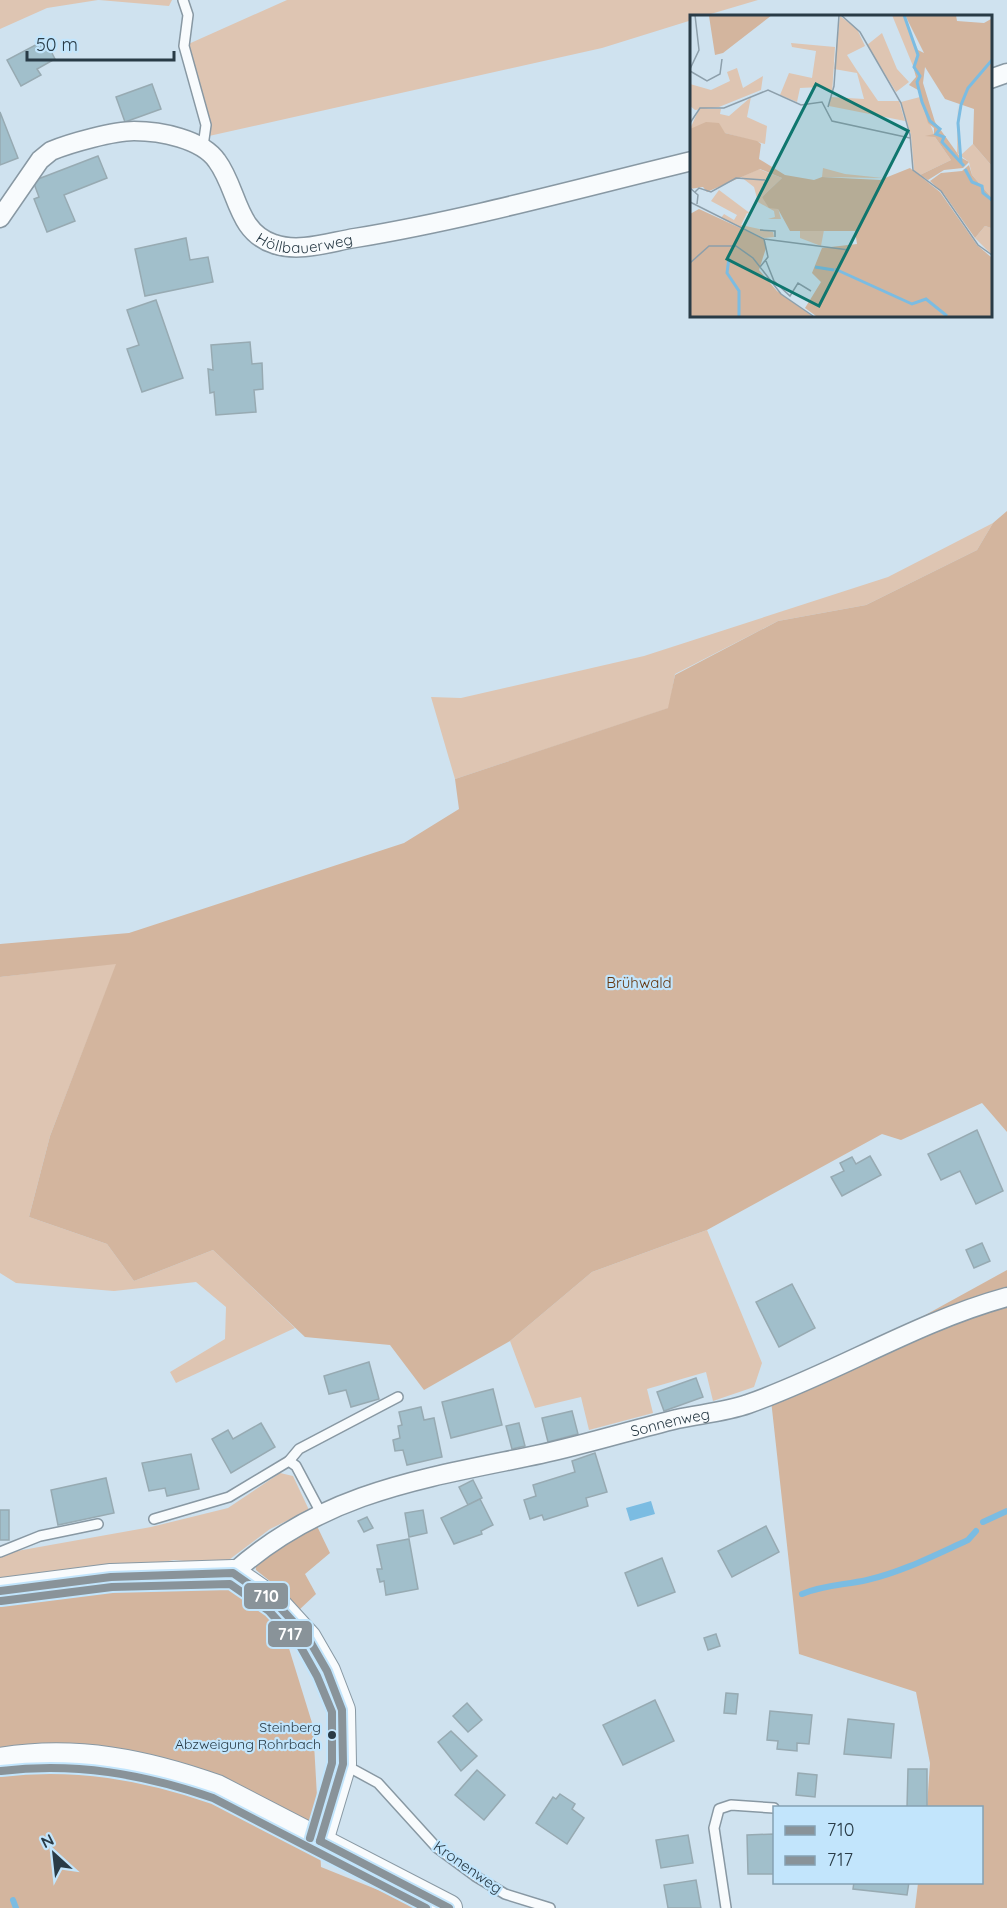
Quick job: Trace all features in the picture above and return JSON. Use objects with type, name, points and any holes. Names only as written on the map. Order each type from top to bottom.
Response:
[{"type":"main road","points":[[0,1591],[111,1577],[233,1573],[276,1603],[308,1638],[327,1671],[342,1710],[343,1764],[320,1841]]},
{"type":"main road","points":[[0,1761],[66,1756],[114,1760],[147,1766],[217,1788],[449,1908]]},
{"type":"street","points":[[992,78],[1007,73]]},
{"type":"street","points":[[0,218],[40,160],[51,151],[64,145],[133,130],[156,133],[203,146]]},
{"type":"street","name":"Höllbauerweg","points":[[203,146],[218,161],[245,223],[258,236],[275,245],[296,248],[417,228],[690,161]]},
{"type":"street","name":"Sonnenweg","points":[[233,1573],[270,1541],[321,1513],[387,1487],[745,1405],[818,1377],[926,1325],[1007,1297]]},
{"type":"lane","points":[[183,0],[188,15],[184,46],[206,125],[203,146]]},
{"type":"lane","points":[[154,1519],[229,1497],[289,1461],[299,1449],[398,1397]]},
{"type":"lane","points":[[289,1461],[296,1466],[321,1513]]},
{"type":"lane","points":[[0,1552],[40,1536],[98,1524]]},
{"type":"lane","name":"Kronenweg","points":[[343,1764],[378,1783],[437,1848],[475,1876],[505,1894],[550,1908]]},
{"type":"lane","points":[[726,1908],[714,1828],[719,1809],[731,1805],[773,1808]]},
{"type":"shaded area","points":[[0,0],[98,0],[47,8],[0,29]]},
{"type":"shaded area","points":[[99,0],[172,0],[169,6]]},
{"type":"shaded area","points":[[287,0],[758,0],[707,15],[690,15],[690,21],[602,48],[209,136],[184,46]]},
{"type":"shaded area","points":[[993,523],[977,550],[866,605],[778,621],[675,674],[669,708],[455,779],[431,697],[461,698],[644,656],[888,577]]},
{"type":"shaded area","points":[[117,963],[50,1136],[29,1217],[107,1244],[134,1281],[213,1250],[295,1328],[176,1383],[170,1372],[225,1339],[226,1307],[196,1282],[114,1291],[16,1283],[0,1273],[0,977]]},
{"type":"shaded area","points":[[707,1230],[762,1363],[754,1387],[713,1401],[706,1372],[647,1389],[653,1413],[589,1430],[581,1397],[535,1408],[510,1341],[592,1272]]},
{"type":"shaded area","points":[[280,1473],[293,1476],[309,1510],[270,1529],[222,1565],[174,1560],[130,1568],[0,1582],[0,1554],[151,1527],[228,1508]]},
{"type":"green space","name":"Brühwald","points":[[1007,511],[1007,1132],[982,1103],[901,1140],[882,1134],[707,1230],[592,1272],[510,1341],[424,1390],[390,1345],[305,1337],[213,1250],[134,1281],[107,1244],[29,1217],[50,1136],[116,964],[0,977],[0,944],[129,933],[404,843],[459,809],[455,779],[668,708],[675,675],[778,621],[866,605],[977,550],[993,523]]},
{"type":"green space","points":[[1007,1270],[1007,1908],[915,1908],[918,1884],[983,1884],[983,1806],[927,1806],[930,1763],[916,1692],[799,1654],[771,1400]]},
{"type":"green space","points":[[315,1522],[330,1553],[305,1574],[316,1594],[299,1610],[276,1586],[256,1570],[255,1561]]},
{"type":"green space","points":[[229,1581],[268,1609],[287,1642],[313,1726],[321,1867],[423,1908],[0,1908],[0,1594]]},
{"type":"water","points":[[651,1501],[655,1514],[630,1521],[626,1508]]},
{"type":"building","points":[[45,40],[55,59],[37,69],[41,75],[21,86],[7,60]]},
{"type":"building","points":[[152,84],[161,109],[125,122],[116,97]]},
{"type":"building","points":[[0,112],[18,158],[0,165]]},
{"type":"building","points":[[98,156],[107,178],[64,195],[75,221],[47,232],[34,199],[39,197],[33,181]]},
{"type":"building","points":[[186,238],[190,260],[208,257],[213,282],[145,296],[135,249]]},
{"type":"building","points":[[156,300],[183,378],[142,392],[127,349],[139,345],[127,310]]},
{"type":"building","points":[[250,342],[252,364],[262,363],[263,389],[254,390],[256,412],[216,415],[214,392],[210,393],[208,369],[213,370],[211,345]]},
{"type":"building","points":[[977,1130],[1003,1191],[976,1204],[960,1171],[941,1180],[928,1154]]},
{"type":"building","points":[[870,1156],[881,1175],[842,1196],[831,1177],[844,1171],[840,1163],[852,1157],[856,1164]]},
{"type":"building","points":[[982,1243],[990,1261],[974,1268],[966,1250]]},
{"type":"building","points":[[792,1284],[815,1328],[779,1347],[756,1302]]},
{"type":"building","points":[[369,1362],[379,1399],[351,1407],[346,1390],[329,1394],[324,1376]]},
{"type":"building","points":[[696,1378],[703,1397],[664,1411],[657,1392]]},
{"type":"building","points":[[493,1389],[502,1425],[451,1438],[442,1402]]},
{"type":"building","points":[[421,1407],[424,1420],[434,1418],[442,1457],[407,1465],[403,1450],[395,1451],[393,1440],[400,1438],[398,1426],[402,1425],[399,1412]]},
{"type":"building","points":[[572,1411],[578,1434],[548,1442],[542,1418]]},
{"type":"building","points":[[261,1423],[275,1447],[231,1473],[212,1439],[228,1430],[233,1439]]},
{"type":"building","points":[[519,1423],[525,1446],[512,1449],[506,1426]]},
{"type":"building","points":[[595,1453],[607,1492],[586,1498],[588,1506],[544,1520],[542,1515],[530,1519],[524,1500],[536,1496],[533,1485],[575,1472],[572,1461]]},
{"type":"building","points":[[191,1454],[199,1489],[167,1496],[165,1488],[149,1491],[142,1463]]},
{"type":"building","points":[[106,1478],[114,1513],[58,1525],[51,1490]]},
{"type":"building","points":[[473,1480],[482,1498],[468,1505],[459,1487]]},
{"type":"building","points":[[480,1499],[493,1525],[481,1531],[482,1534],[454,1544],[441,1518]]},
{"type":"building","points":[[0,1510],[9,1510],[9,1540],[0,1540]]},
{"type":"building","points":[[423,1510],[427,1533],[409,1537],[405,1513]]},
{"type":"building","points":[[367,1517],[373,1528],[364,1532],[358,1521]]},
{"type":"building","points":[[766,1526],[779,1552],[732,1577],[718,1551]]},
{"type":"building","points":[[409,1539],[418,1589],[386,1595],[384,1581],[380,1582],[377,1569],[382,1569],[377,1545]]},
{"type":"building","points":[[662,1558],[675,1592],[638,1606],[625,1573]]},
{"type":"building","points":[[716,1634],[720,1646],[708,1650],[704,1638]]},
{"type":"building","points":[[726,1693],[738,1694],[736,1714],[724,1713]]},
{"type":"building","points":[[655,1700],[674,1741],[623,1765],[603,1725]]},
{"type":"building","points":[[467,1703],[482,1720],[468,1732],[453,1716]]},
{"type":"building","points":[[770,1711],[812,1715],[809,1744],[797,1743],[797,1751],[777,1749],[778,1741],[767,1740]]},
{"type":"building","points":[[848,1719],[894,1724],[891,1758],[844,1754]]},
{"type":"building","points":[[451,1731],[477,1756],[461,1771],[438,1742]]},
{"type":"building","points":[[908,1769],[927,1769],[927,1806],[907,1806]]},
{"type":"building","points":[[477,1770],[505,1795],[484,1820],[455,1795]]},
{"type":"building","points":[[798,1773],[817,1775],[815,1797],[796,1795]]},
{"type":"building","points":[[560,1794],[575,1804],[572,1809],[584,1818],[567,1844],[536,1823],[553,1797],[556,1799]]},
{"type":"building","points":[[773,1834],[773,1874],[748,1874],[747,1835]]},
{"type":"building","points":[[688,1835],[693,1863],[661,1868],[656,1840]]},
{"type":"building","points":[[696,1880],[701,1908],[668,1908],[664,1885]]},
{"type":"building","points":[[854,1884],[909,1884],[907,1895],[853,1889]]},
{"type":"waterway","points":[[983,1522],[1007,1511]]},
{"type":"waterway","points":[[802,1594],[867,1580],[918,1563],[968,1540],[976,1531]]},
{"type":"waterway","points":[[13,1900],[16,1908]]},
{"type":"transit line","name":"710","points":[[0,1591],[111,1577],[233,1573],[276,1603],[308,1638],[327,1671],[342,1710],[343,1764],[320,1841]]},
{"type":"transit line","name":"717","points":[[1,1601],[112,1587],[230,1584],[269,1611],[299,1644],[317,1676],[332,1712],[332,1763],[310,1838]]},
{"type":"transit line","name":"717","points":[[1,1771],[56,1768],[108,1772],[161,1782],[213,1798],[426,1908]]},
{"type":"transit line","name":"710","points":[[320,1841],[449,1908]]},
{"type":"place","name":"Steinberg Abzweigung Rohrbach","points":[[332,1735]]}]
